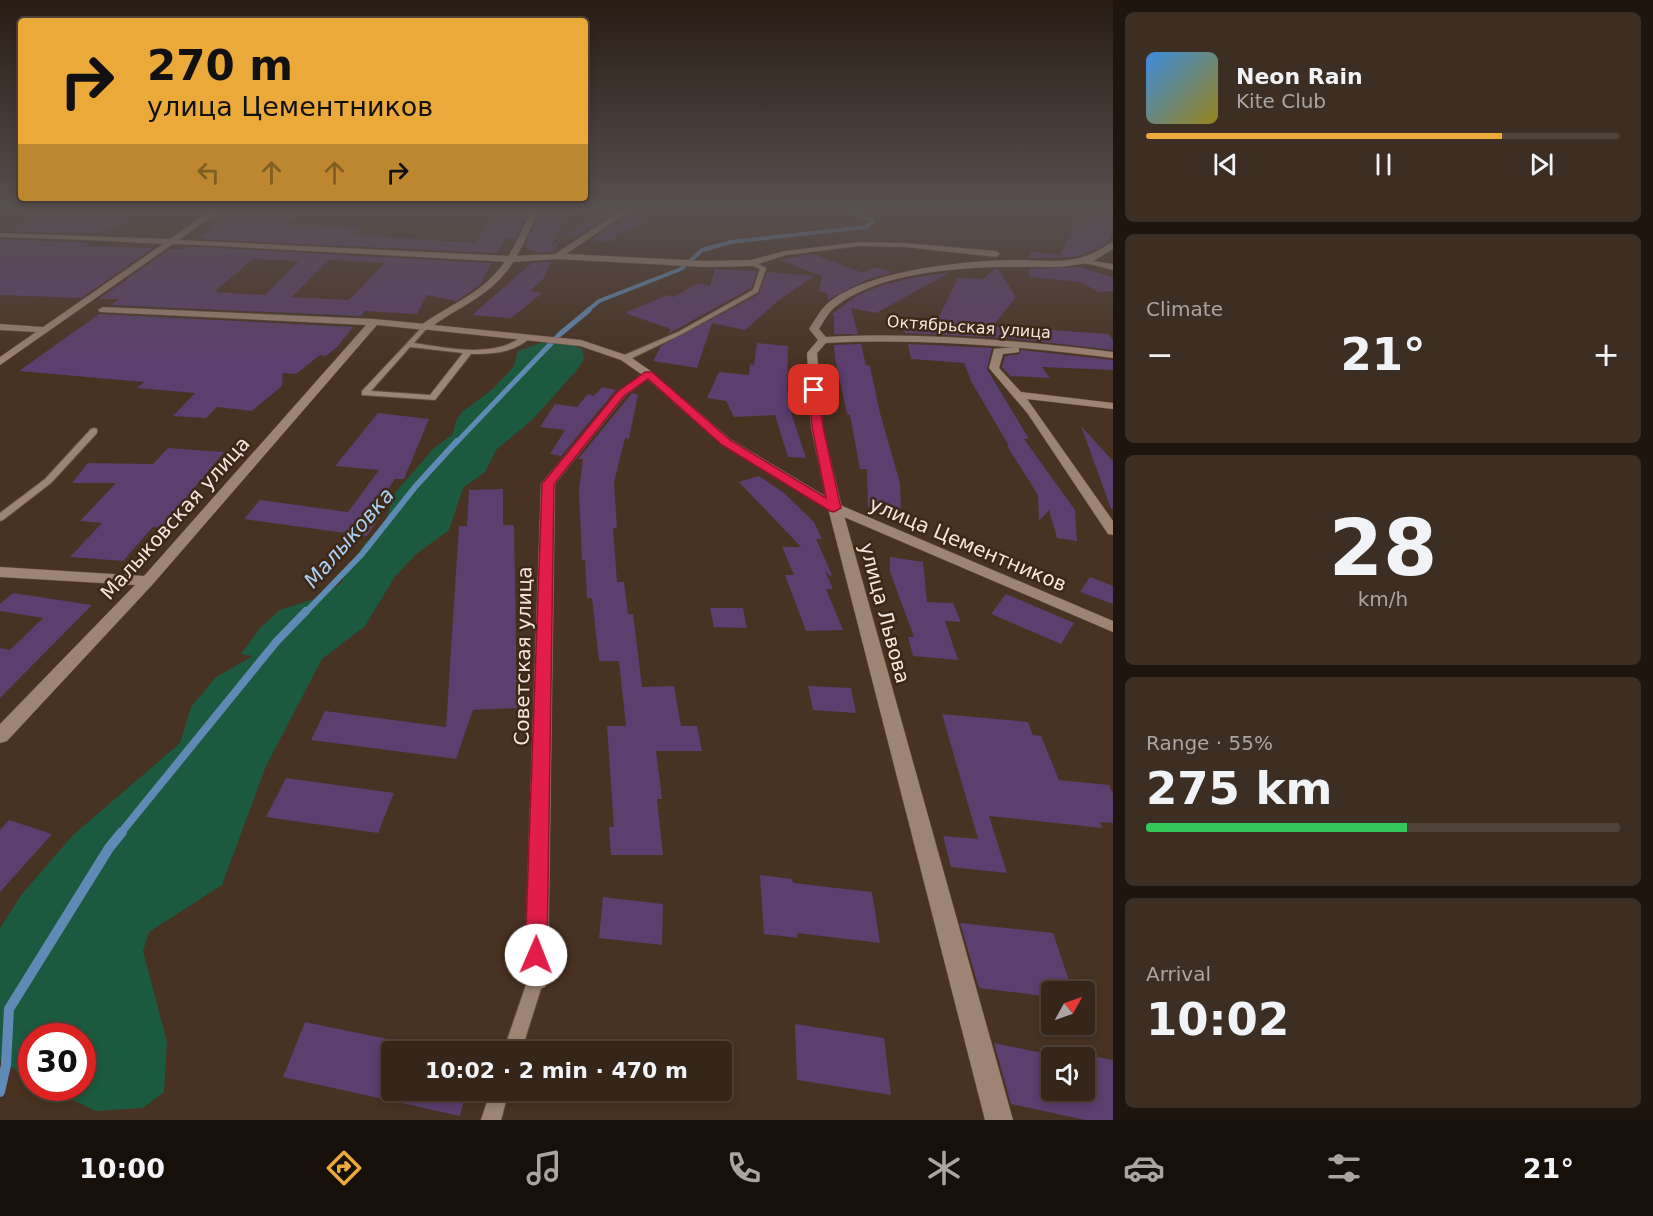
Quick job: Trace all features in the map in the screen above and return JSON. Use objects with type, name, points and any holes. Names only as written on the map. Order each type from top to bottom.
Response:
[{"type":"street","points":[[0,362],[145,261]]},
{"type":"street","points":[[425,327],[442,313],[491,283],[510,261]]},
{"type":"street","points":[[662,261],[706,264],[758,261]]},
{"type":"street","name":"улица Львова","points":[[999,1120],[834,508],[817,427],[812,353],[823,340],[814,329],[832,304],[854,292],[905,274],[975,264],[1014,262],[1072,265],[1086,262]]},
{"type":"street","points":[[1086,262],[1113,267]]},
{"type":"street","name":"улица Цементников","points":[[78,309],[374,322],[581,343],[625,358],[648,374],[726,442],[834,508],[1113,627]]},
{"type":"street","name":"Малыковская улица","points":[[0,736],[147,581],[374,322]]},
{"type":"street","points":[[0,327],[45,330]]},
{"type":"street","name":"Октябрьская улица","points":[[823,340],[877,336],[1048,346],[1113,355]]},
{"type":"street","points":[[1048,346],[998,351],[994,368],[1019,395],[1107,514],[1113,531]]},
{"type":"street","name":"Советская улица","points":[[536,979],[548,484],[621,394],[648,374]]},
{"type":"street","points":[[1019,395],[1113,406]]},
{"type":"street","points":[[0,572],[147,581]]},
{"type":"lane","points":[[625,358],[680,333],[756,291],[763,268],[752,263]]},
{"type":"lane","points":[[425,327],[365,393],[432,399],[468,352]]},
{"type":"lane","points":[[409,345],[468,352],[511,348],[522,344],[527,337]]},
{"type":"lane","points":[[0,518],[48,481],[94,431]]},
{"type":"lane","points":[[516,1041],[536,979]]},
{"type":"lane","points":[[490,1120],[496,1101]]},
{"type":"green space","points":[[543,342],[569,344],[582,349],[584,359],[534,418],[496,450],[485,472],[463,488],[449,530],[415,555],[394,578],[365,626],[322,659],[266,766],[222,885],[149,932],[143,951],[167,1042],[164,1092],[143,1108],[95,1111],[75,1101],[96,1101],[96,1023],[18,1023],[18,1071],[0,1061],[0,928],[22,894],[73,835],[180,743],[191,707],[216,677],[253,656],[241,654],[261,627],[280,610],[320,597],[340,584],[364,544],[384,526],[394,494],[434,448],[452,435],[456,421],[462,412],[494,388],[514,366],[518,351]]},
{"type":"building","points":[[0,261],[134,261],[81,298],[0,295]]},
{"type":"building","points":[[153,261],[250,261],[214,292],[265,295],[299,261],[327,261],[292,297],[349,300],[385,263],[354,261],[491,263],[480,285],[456,301],[427,295],[417,314],[365,311],[361,316],[111,305],[119,299],[99,299]]},
{"type":"building","points":[[782,261],[832,261],[863,273],[874,267],[893,272],[866,280],[828,300],[827,293],[819,291],[822,276]]},
{"type":"building","points":[[551,262],[543,279],[530,291],[542,293],[511,318],[472,315],[532,263]]},
{"type":"building","points":[[1079,267],[1113,277],[1113,291],[1099,292],[1080,282],[1029,277],[1029,269]]},
{"type":"building","points":[[715,269],[757,271],[751,288],[668,334],[671,329],[625,313],[667,295],[674,297],[698,283],[710,286]]},
{"type":"building","points":[[996,269],[1016,297],[993,326],[1108,334],[1113,339],[1113,350],[1006,338],[905,333],[903,323],[935,325],[958,278],[982,279]]},
{"type":"building","points":[[767,272],[814,276],[779,300],[745,330],[712,323],[697,368],[653,361],[661,346],[759,294]]},
{"type":"building","points":[[951,272],[876,313],[851,308],[858,334],[834,334],[832,314],[858,295],[883,285],[911,278]]},
{"type":"building","points":[[99,314],[353,327],[337,347],[326,356],[320,355],[296,374],[283,373],[282,386],[252,411],[217,407],[206,418],[173,416],[195,393],[137,388],[144,382],[19,371]]},
{"type":"building","points":[[757,343],[788,346],[787,391],[803,411],[791,412],[806,458],[788,457],[775,415],[734,417],[726,401],[707,398],[719,372],[749,375],[750,364],[754,365]]},
{"type":"building","points":[[861,344],[866,365],[870,366],[880,413],[900,483],[901,512],[868,507],[867,469],[860,469],[834,345]]},
{"type":"building","points":[[908,344],[992,348],[987,369],[1029,439],[1024,439],[1075,510],[1077,541],[1057,538],[1049,510],[1039,521],[1038,495],[1007,446],[1009,446],[972,383],[964,363],[911,359]]},
{"type":"building","points":[[1021,350],[1113,360],[1113,370],[1042,367],[1050,378],[1010,376],[1002,367],[1005,356],[1019,354]]},
{"type":"building","points":[[602,387],[616,390],[561,456],[550,454],[565,430],[540,427],[555,404],[577,407],[588,394],[594,396]]},
{"type":"building","points":[[632,393],[638,395],[629,439],[625,438],[614,482],[617,528],[613,528],[617,582],[624,582],[628,614],[633,614],[642,687],[674,686],[681,726],[697,726],[702,751],[656,751],[662,799],[657,799],[663,855],[611,855],[609,827],[614,827],[607,726],[626,726],[619,661],[599,661],[592,598],[587,598],[585,560],[582,560],[579,490],[583,459],[578,459]]},
{"type":"building","points":[[378,413],[429,419],[404,479],[395,479],[370,515],[380,516],[367,536],[244,519],[260,500],[348,512],[379,470],[335,466]]},
{"type":"building","points":[[1081,426],[1113,461],[1113,509],[1111,509]]},
{"type":"building","points":[[168,448],[224,452],[161,528],[153,527],[123,561],[70,557],[102,523],[80,521],[116,483],[72,483],[88,463],[153,464]]},
{"type":"building","points":[[759,476],[784,493],[814,522],[822,539],[816,539],[832,575],[830,576],[825,571],[833,589],[826,589],[843,630],[806,631],[785,575],[794,575],[782,547],[801,547],[739,482]]},
{"type":"building","points":[[503,489],[503,525],[514,525],[517,708],[473,710],[456,759],[311,740],[325,711],[446,727],[459,526],[467,526],[469,490]]},
{"type":"building","points":[[890,557],[923,562],[927,602],[953,603],[961,622],[945,621],[958,660],[913,656],[908,637],[914,637],[890,572]]},
{"type":"building","points":[[1090,577],[1113,586],[1113,604],[1080,592]]},
{"type":"building","points":[[13,593],[92,605],[0,698],[0,648],[10,650],[43,618],[0,611],[0,604]]},
{"type":"building","points":[[1006,594],[1074,623],[1061,644],[991,614]]},
{"type":"building","points":[[710,608],[743,608],[747,628],[714,627]]},
{"type":"building","points":[[808,686],[851,688],[856,713],[813,710]]},
{"type":"building","points":[[942,714],[1028,722],[1033,735],[1041,736],[1059,780],[1109,785],[1113,794],[1113,823],[1100,822],[1102,828],[989,816],[1007,873],[951,867],[943,836],[978,839]]},
{"type":"building","points":[[286,778],[394,793],[378,833],[266,817]]},
{"type":"building","points":[[9,820],[52,834],[0,892],[0,830]]},
{"type":"building","points":[[760,875],[792,879],[793,883],[872,892],[880,943],[797,933],[798,938],[764,934]]},
{"type":"building","points":[[603,897],[663,904],[662,945],[599,938]]},
{"type":"building","points":[[960,923],[1053,933],[1069,981],[1041,981],[1041,996],[979,988]]},
{"type":"building","points":[[305,1022],[392,1040],[381,1041],[381,1099],[283,1077]]},
{"type":"building","points":[[795,1024],[884,1038],[891,1095],[797,1080]]},
{"type":"building","points":[[994,1043],[1041,1053],[1041,1101],[1095,1101],[1095,1057],[1113,1060],[1113,1120],[1085,1120],[1011,1104]]},
{"type":"building","points":[[392,1101],[463,1101],[460,1116]]},
{"type":"waterway","name":"Малыковка","points":[[587,311],[599,301],[681,269],[690,261]]},
{"type":"waterway","name":"Малыковка","points":[[456,443],[560,334],[589,310]]},
{"type":"waterway","name":"Малыковка","points":[[305,613],[362,554],[415,487],[457,441]]},
{"type":"waterway","name":"Малыковка","points":[[120,834],[276,642],[306,611]]},
{"type":"waterway","name":"Малыковка","points":[[0,1092],[6,1065],[9,1009],[109,848],[122,832]]},
{"type":"route","points":[[536,955],[548,484],[621,394],[648,374],[726,442],[834,508],[817,427],[814,390]]}]
